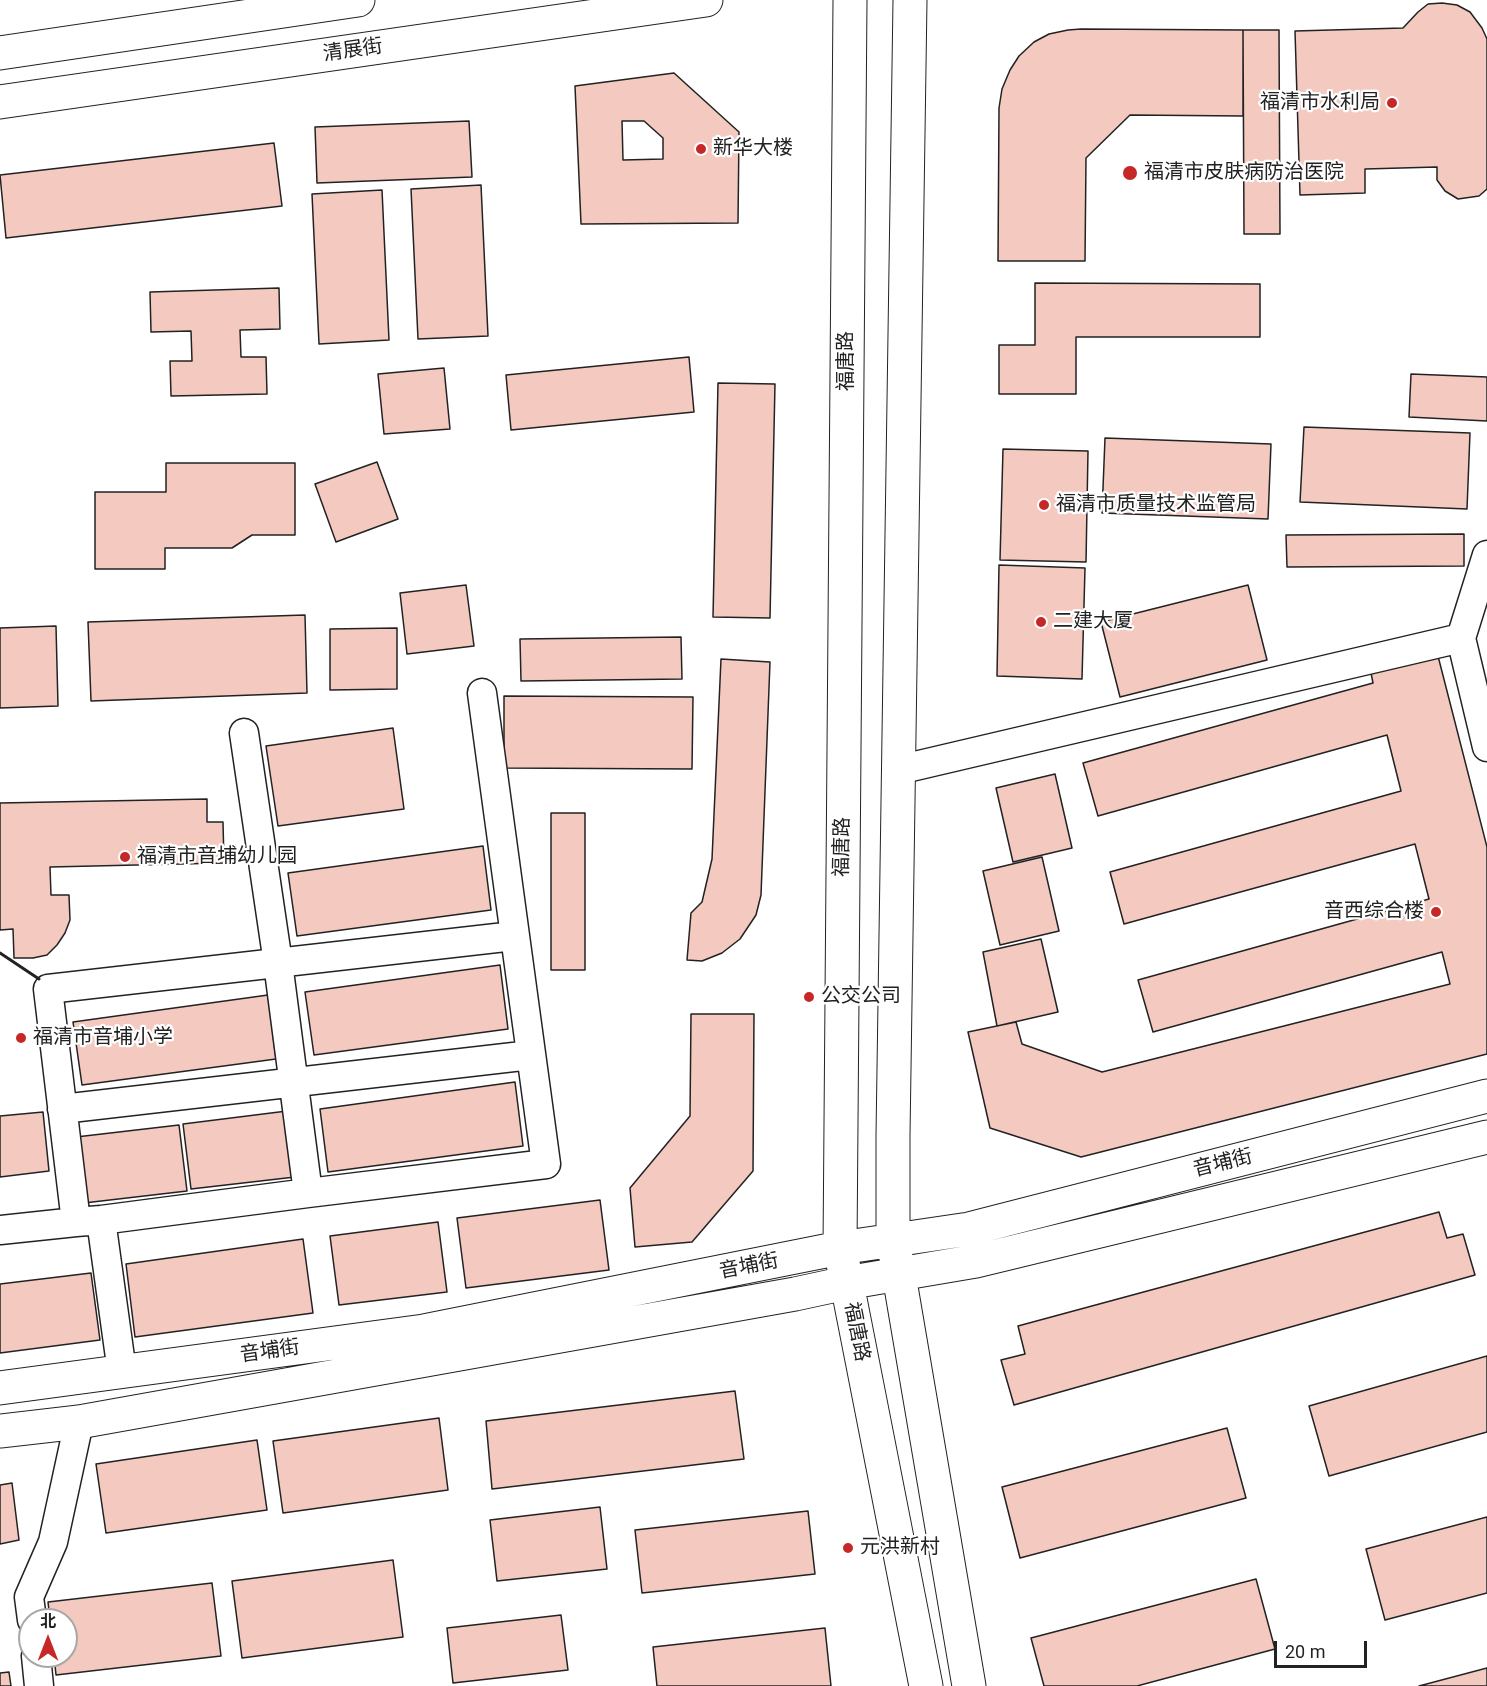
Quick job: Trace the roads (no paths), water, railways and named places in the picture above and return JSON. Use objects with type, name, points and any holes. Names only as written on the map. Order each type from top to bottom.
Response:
[{"type":"street","points":[[0,53],[358,0]]},
{"type":"street","name":"清展街","points":[[0,102],[706,0]]},
{"type":"street","name":"福唐路","points":[[850,0],[840,1248],[926,1686]]},
{"type":"street","points":[[910,0],[892,1240],[969,1686]]},
{"type":"street","points":[[1487,555],[1461,638],[1487,747]]},
{"type":"street","points":[[898,770],[1461,638]]},
{"type":"street","points":[[0,1230],[546,1164],[482,693]]},
{"type":"street","points":[[244,733],[278,963],[308,1192]]},
{"type":"street","points":[[122,1372],[62,1109],[48,989],[514,936]]},
{"type":"street","points":[[62,1109],[531,1055]]},
{"type":"street","name":"音埔街","points":[[0,1388],[424,1331],[840,1248],[969,1229],[1487,1096]]},
{"type":"street","name":"音埔街","points":[[0,1431],[79,1422],[795,1294],[898,1273],[976,1261],[1487,1137]]},
{"type":"street","points":[[30,1608],[29,1597],[53,1542],[79,1422]]},
{"type":"street","points":[[37,1668],[39,1686]]},
{"type":"place","name":"福清市水利局","points":[[1392,103]]},
{"type":"place","name":"新华大楼","points":[[701,149]]},
{"type":"place","name":"福清市皮肤病防治医院","points":[[1130,173]]},
{"type":"place","name":"福清市质量技术监管局","points":[[1044,505]]},
{"type":"place","name":"二建大厦","points":[[1041,622]]},
{"type":"place","name":"福清市音埔幼儿园","points":[[125,857]]},
{"type":"place","name":"音西综合楼","points":[[1436,912]]},
{"type":"place","name":"公交公司","points":[[809,997]]},
{"type":"place","name":"福清市音埔小学","points":[[21,1038]]},
{"type":"place","name":"元洪新村","points":[[848,1548]]}]
